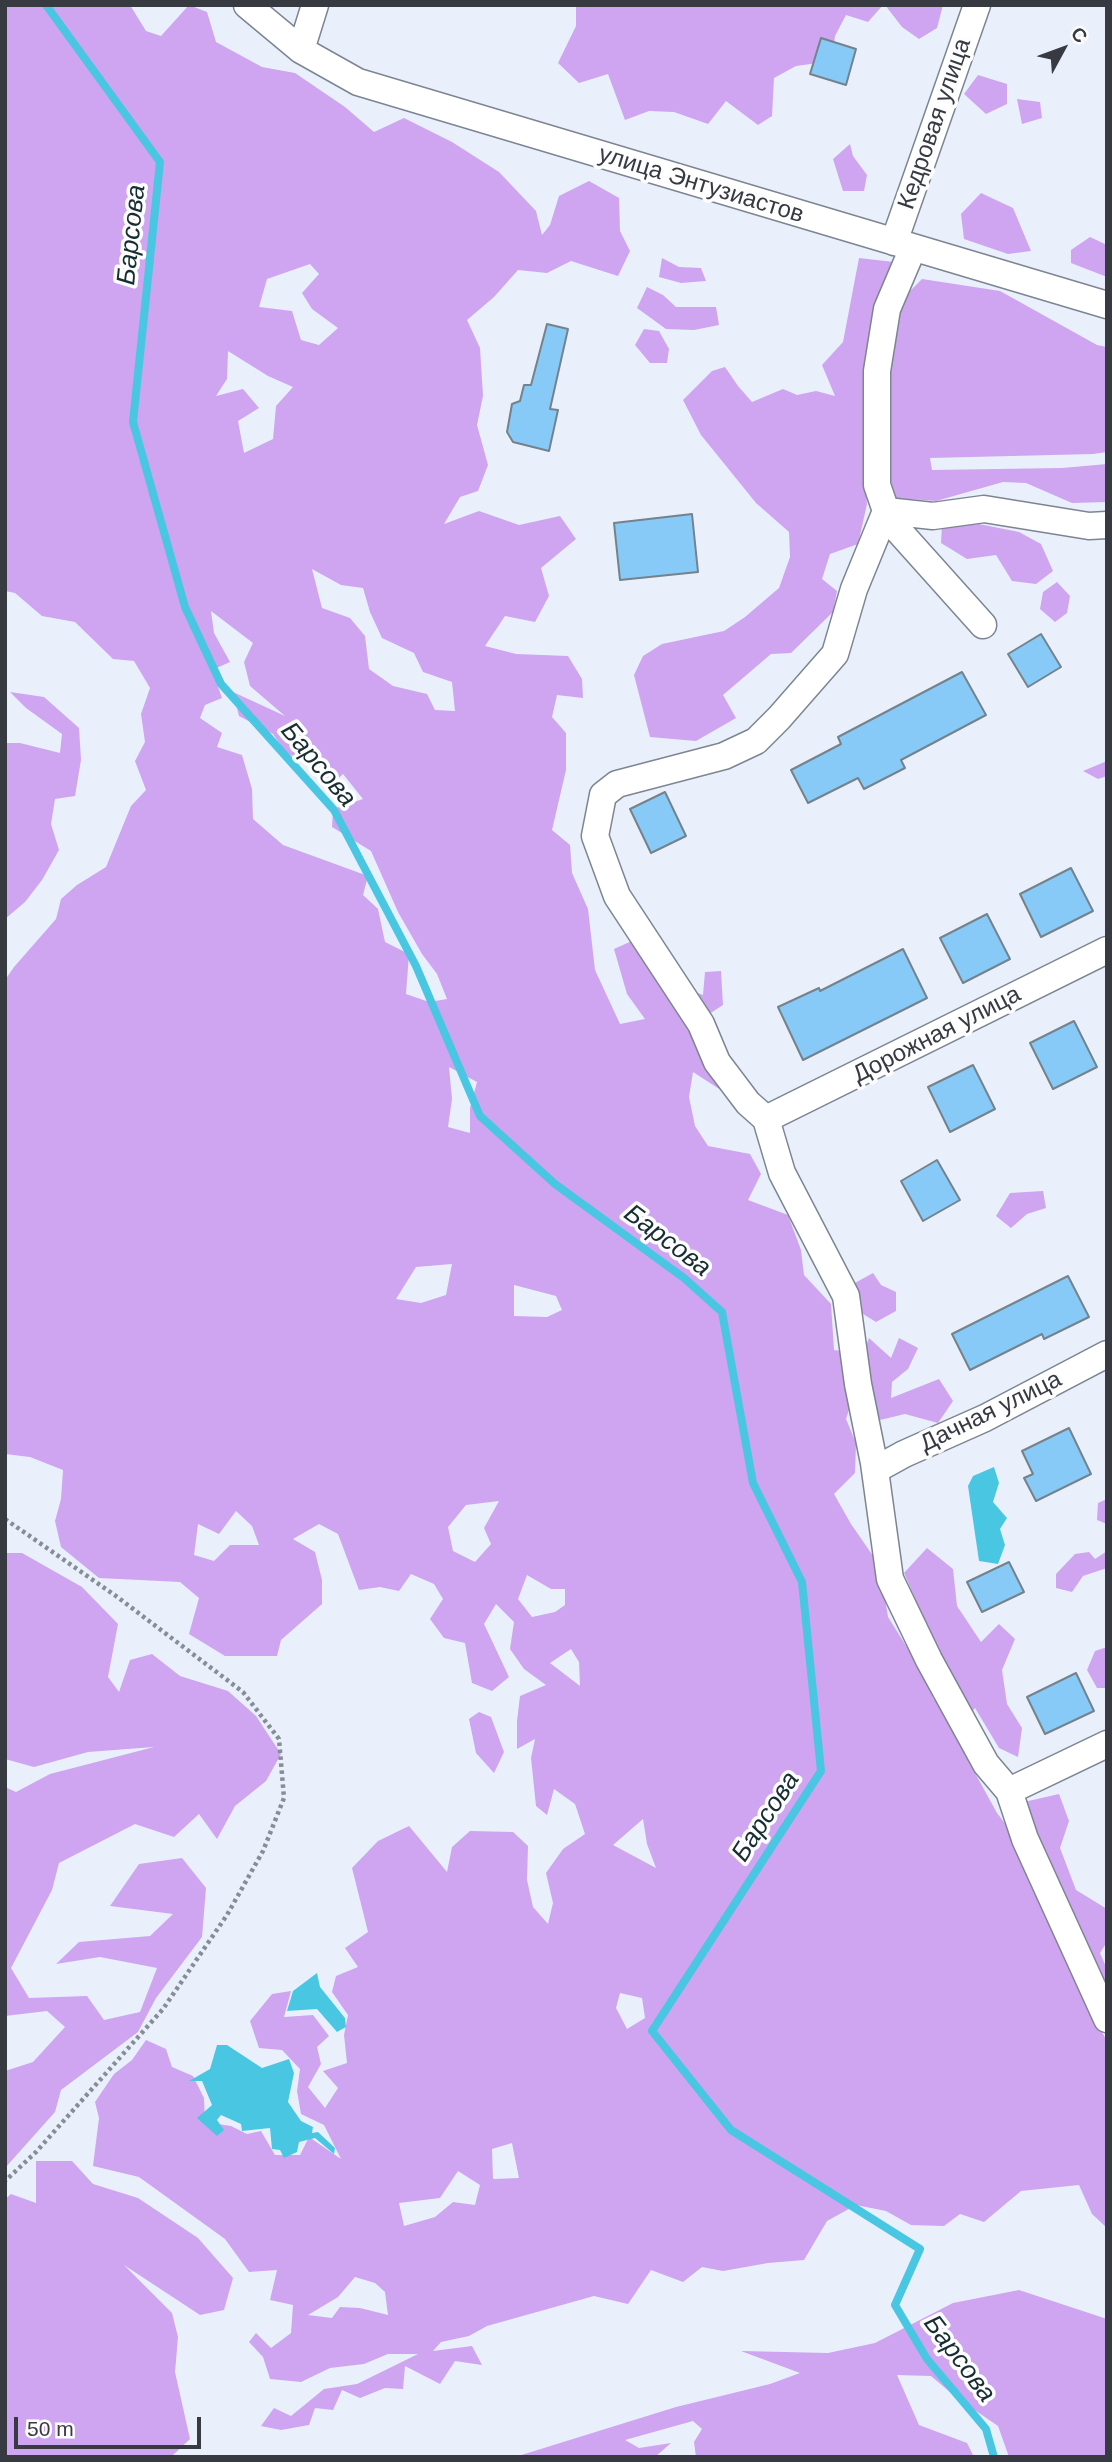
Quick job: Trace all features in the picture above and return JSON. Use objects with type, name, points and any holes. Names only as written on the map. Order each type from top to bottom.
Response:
[{"type":"street","name":"улица Энтузиастов","points":[[247,5],[301,50],[358,82],[1107,305]]},
{"type":"street","points":[[301,50],[315,5]]},
{"type":"street","name":"Кедровая улица","points":[[886,511],[877,485],[877,371],[887,309],[977,5]]},
{"type":"street","points":[[886,511],[933,516],[984,509],[1088,526],[1107,525]]},
{"type":"street","points":[[886,511],[897,529],[983,625]]},
{"type":"street","points":[[886,511],[854,589],[835,654],[779,718],[756,741],[724,756],[617,784],[603,795],[595,836],[617,896],[701,1024],[718,1062],[748,1103],[766,1119],[782,1173],[846,1296],[890,1579],[929,1660],[986,1764],[1009,1791],[1025,1839],[1107,2019]]},
{"type":"street","name":"Дорожная улица","points":[[766,1119],[1107,950]]},
{"type":"street","name":"Дачная улица","points":[[875,1470],[985,1418],[1107,1353]]},
{"type":"street","points":[[1009,1791],[1107,1744]]},
{"type":"path","points":[[5,1520],[116,1596],[243,1692],[279,1740],[284,1798],[257,1862],[227,1915],[163,2009],[36,2152],[5,2181]]},
{"type":"shaded area","points":[[5,5],[130,5],[146,31],[161,36],[189,5],[207,12],[216,42],[262,67],[295,73],[345,107],[374,132],[404,118],[452,142],[499,172],[536,211],[542,235],[550,225],[559,196],[589,181],[619,198],[620,231],[630,251],[618,276],[571,261],[547,273],[518,270],[494,297],[467,320],[480,348],[483,396],[477,425],[488,465],[478,491],[460,497],[444,524],[479,511],[519,525],[560,516],[576,539],[541,568],[549,596],[535,622],[505,616],[485,646],[516,654],[568,656],[582,679],[583,698],[557,695],[552,717],[566,733],[566,770],[552,830],[570,845],[572,873],[588,909],[595,970],[620,1024],[645,1019],[627,994],[614,949],[634,940],[684,988],[703,995],[705,972],[721,971],[723,1005],[706,1016],[701,1044],[708,1072],[730,1096],[693,1072],[689,1097],[695,1126],[708,1146],[750,1154],[761,1174],[748,1200],[788,1215],[801,1250],[804,1275],[831,1304],[834,1350],[863,1354],[869,1338],[891,1358],[899,1338],[918,1348],[908,1369],[892,1382],[891,1398],[939,1379],[953,1401],[938,1423],[905,1414],[880,1420],[859,1379],[846,1419],[856,1443],[855,1473],[834,1494],[880,1566],[888,1617],[920,1668],[934,1700],[954,1688],[904,1573],[927,1548],[953,1569],[957,1606],[981,1642],[999,1624],[1015,1639],[1002,1670],[1007,1704],[1022,1728],[1018,1757],[999,1748],[975,1708],[962,1725],[970,1764],[997,1813],[1023,1847],[1024,1802],[1059,1794],[1069,1821],[1060,1848],[1076,1890],[1107,1909],[1107,1942],[1100,1953],[1107,1969],[1107,1999],[1093,2016],[1107,2041],[1107,2228],[1092,2214],[1079,2185],[1021,2191],[984,2222],[960,2214],[944,2226],[911,2225],[886,2211],[856,2205],[827,2221],[804,2260],[723,2271],[702,2267],[683,2282],[651,2270],[628,2304],[594,2296],[487,2326],[469,2336],[441,2342],[433,2351],[472,2346],[482,2365],[455,2361],[440,2384],[405,2366],[403,2389],[385,2388],[360,2398],[342,2390],[333,2410],[315,2408],[309,2425],[281,2430],[261,2426],[274,2408],[291,2416],[324,2389],[357,2384],[418,2354],[388,2354],[364,2364],[330,2368],[301,2382],[270,2379],[263,2357],[249,2342],[256,2333],[271,2348],[291,2333],[293,2305],[270,2300],[277,2270],[249,2272],[225,2239],[139,2177],[93,2166],[99,2118],[95,2102],[114,2074],[132,2060],[146,2040],[166,2049],[172,2067],[193,2076],[204,2098],[205,2122],[231,2126],[247,2134],[261,2131],[275,2155],[300,2155],[309,2137],[341,2159],[324,2125],[301,2114],[297,2091],[300,2069],[282,2050],[259,2048],[250,2021],[272,1994],[291,1991],[284,2017],[313,2015],[329,2036],[317,2047],[321,2064],[308,2087],[325,2108],[338,2088],[323,2071],[347,2063],[344,2035],[348,2015],[332,1992],[336,1976],[358,1967],[345,1948],[368,1932],[352,1868],[378,1841],[409,1826],[447,1872],[452,1847],[470,1831],[513,1832],[528,1846],[527,1880],[533,1907],[548,1924],[553,1903],[546,1873],[563,1849],[585,1834],[575,1804],[554,1789],[547,1815],[536,1806],[531,1758],[535,1739],[517,1749],[517,1721],[520,1696],[546,1685],[524,1669],[510,1649],[514,1622],[496,1604],[484,1624],[509,1677],[492,1691],[472,1683],[465,1643],[444,1638],[430,1619],[443,1599],[434,1584],[411,1574],[399,1591],[380,1587],[359,1590],[338,1534],[319,1524],[293,1539],[315,1552],[322,1580],[322,1604],[281,1640],[277,1656],[225,1656],[189,1634],[199,1598],[180,1582],[99,1578],[61,1547],[55,1521],[61,1499],[63,1470],[30,1457],[5,1454],[5,980],[56,919],[61,899],[77,885],[106,867],[131,806],[146,790],[135,761],[145,742],[141,714],[150,688],[134,661],[113,659],[75,622],[42,616],[15,593],[5,591]],"holes":[[[310,264],[319,274],[302,293],[312,309],[338,328],[319,345],[301,340],[292,311],[259,307],[267,279]],[[228,351],[268,376],[293,387],[276,406],[273,439],[244,453],[238,421],[259,408],[243,389],[216,396],[227,379]],[[312,569],[341,585],[363,588],[382,638],[414,653],[423,672],[452,682],[455,711],[435,710],[427,694],[393,686],[369,669],[365,636],[350,618],[322,608]],[[211,611],[253,643],[244,662],[250,686],[285,716],[233,692],[239,716],[273,734],[285,752],[319,771],[330,786],[343,774],[363,799],[333,809],[332,827],[371,851],[398,912],[437,974],[447,999],[429,1002],[406,994],[409,954],[385,942],[378,909],[363,895],[368,876],[283,845],[253,819],[252,789],[242,755],[217,747],[222,733],[200,718],[205,705],[222,698],[212,670],[230,662],[214,633]],[[449,1067],[477,1082],[470,1108],[470,1133],[448,1127],[452,1099]],[[452,1264],[446,1295],[421,1303],[396,1299],[416,1267]],[[514,1285],[556,1296],[562,1310],[547,1317],[514,1316]],[[499,1501],[484,1528],[491,1544],[475,1562],[453,1551],[448,1527],[466,1505]],[[236,1511],[252,1526],[259,1545],[230,1545],[214,1561],[194,1555],[198,1524],[219,1534]],[[527,1575],[551,1589],[565,1589],[565,1605],[555,1612],[532,1617],[518,1599]],[[571,1649],[579,1662],[580,1686],[550,1663]],[[643,1819],[647,1844],[656,1868],[613,1845]],[[620,1993],[642,1998],[645,2018],[627,2029],[616,2008]],[[512,2143],[519,2178],[493,2179],[492,2149]],[[458,2171],[480,2185],[475,2205],[453,2202],[435,2217],[404,2226],[399,2203],[440,2198]],[[355,2277],[375,2283],[385,2292],[388,2315],[360,2308],[340,2307],[332,2318],[308,2315],[338,2297]]]},
{"type":"shaded area","points":[[576,5],[883,5],[868,22],[846,15],[835,36],[832,61],[796,66],[774,78],[772,116],[758,125],[726,101],[708,124],[674,112],[649,111],[625,120],[608,74],[579,83],[558,63],[576,26]]},
{"type":"shaded area","points":[[885,5],[943,5],[937,28],[919,39],[902,27]]},
{"type":"shaded area","points":[[978,75],[1007,84],[1007,104],[986,114],[964,94]]},
{"type":"shaded area","points":[[1017,99],[1040,102],[1042,118],[1022,124]]},
{"type":"shaded area","points":[[850,144],[853,156],[867,175],[864,191],[843,191],[833,159]]},
{"type":"shaded area","points":[[981,193],[1013,208],[1031,251],[1008,254],[964,239],[961,214]]},
{"type":"shaded area","points":[[1090,237],[1107,245],[1107,277],[1071,263],[1071,250]]},
{"type":"shaded area","points":[[662,258],[679,267],[701,268],[706,281],[681,283],[659,277]]},
{"type":"shaded area","points":[[859,258],[894,262],[885,316],[922,279],[1000,291],[1097,345],[1107,347],[1107,452],[930,458],[932,470],[1062,468],[1107,464],[1107,502],[1072,503],[1026,483],[1003,482],[936,501],[896,498],[880,445],[865,481],[867,504],[858,544],[830,554],[822,579],[837,591],[833,612],[791,653],[771,654],[723,695],[736,718],[696,741],[650,737],[634,675],[643,656],[662,644],[724,631],[745,617],[779,588],[790,557],[789,532],[756,503],[701,435],[683,400],[712,371],[725,367],[752,402],[783,389],[797,395],[816,391],[835,396],[822,365],[843,342]]},
{"type":"shaded area","points":[[647,287],[663,295],[676,307],[716,307],[719,325],[694,330],[666,329],[637,308]]},
{"type":"shaded area","points":[[644,329],[659,331],[669,349],[667,363],[650,363],[635,345]]},
{"type":"shaded area","points":[[979,524],[1019,532],[1041,544],[1053,571],[1036,584],[1012,581],[996,555],[967,559],[941,543],[942,525]]},
{"type":"shaded area","points":[[1057,582],[1070,596],[1067,613],[1055,622],[1040,609],[1043,592]]},
{"type":"shaded area","points":[[10,692],[44,697],[79,728],[81,760],[75,796],[55,799],[51,824],[59,850],[42,880],[25,902],[5,919],[5,743],[20,743],[60,753],[62,734],[26,708]]},
{"type":"shaded area","points":[[1107,761],[1107,776],[1098,779],[1083,771]]},
{"type":"shaded area","points":[[1043,1191],[1046,1208],[1027,1214],[1011,1228],[996,1216],[1010,1193]]},
{"type":"shaded area","points":[[873,1273],[881,1285],[896,1292],[896,1311],[876,1322],[863,1314],[853,1284]]},
{"type":"shaded area","points":[[1107,1499],[1107,1524],[1097,1520],[1098,1503]]},
{"type":"shaded area","points":[[1107,1551],[1107,1568],[1083,1576],[1072,1592],[1056,1588],[1056,1574],[1075,1554],[1089,1552],[1095,1559]]},
{"type":"shaded area","points":[[5,1553],[22,1553],[82,1587],[118,1624],[108,1677],[119,1692],[130,1660],[152,1654],[180,1676],[228,1691],[256,1716],[281,1754],[266,1781],[235,1806],[217,1839],[199,1814],[174,1837],[135,1824],[59,1863],[52,1890],[11,1968],[29,1998],[87,1996],[104,2020],[140,2012],[157,1968],[100,1957],[56,1964],[79,1942],[150,1936],[173,1914],[110,1906],[139,1864],[182,1858],[206,1888],[202,1937],[156,1998],[138,2032],[61,2090],[55,2112],[5,2168],[5,2071],[33,2062],[65,2027],[47,2011],[5,2016],[5,1787],[16,1792],[50,1774],[154,1747],[88,1752],[34,1767],[5,1759]]},
{"type":"shaded area","points":[[1107,1647],[1107,1688],[1097,1688],[1087,1670],[1095,1651]]},
{"type":"shaded area","points":[[479,1712],[491,1717],[504,1752],[494,1773],[476,1753],[469,1719]]},
{"type":"shaded area","points":[[36,2161],[72,2161],[93,2184],[138,2198],[198,2238],[233,2278],[224,2310],[200,2315],[124,2265],[172,2313],[178,2337],[175,2372],[190,2439],[171,2457],[5,2457],[5,2199],[11,2194],[36,2203]]},
{"type":"shaded area","points":[[1019,2290],[1107,2319],[1107,2457],[1009,2457],[998,2426],[931,2376],[897,2375],[919,2425],[967,2443],[974,2457],[696,2457],[694,2442],[702,2429],[693,2421],[625,2440],[639,2448],[671,2443],[655,2457],[515,2457],[676,2407],[770,2384],[800,2373],[741,2351],[828,2353],[875,2343],[953,2303]]},
{"type":"water","points":[[994,1467],[999,1483],[993,1502],[1007,1518],[1000,1529],[1005,1545],[998,1564],[979,1561],[968,1486],[973,1476]]},
{"type":"water","points":[[317,1973],[320,1987],[345,2018],[346,2027],[337,2032],[317,2009],[287,2011],[293,1991]]},
{"type":"water","points":[[217,2045],[227,2045],[262,2068],[289,2059],[294,2073],[288,2102],[301,2121],[313,2127],[312,2133],[318,2132],[335,2148],[334,2154],[315,2138],[299,2142],[297,2152],[284,2158],[280,2150],[272,2149],[270,2128],[242,2131],[241,2124],[221,2115],[217,2120],[224,2130],[217,2136],[197,2118],[212,2105],[202,2081],[189,2081],[210,2069]]},
{"type":"building","points":[[821,38],[856,49],[846,85],[810,74]]},
{"type":"building","points":[[547,324],[568,329],[550,409],[558,410],[549,451],[513,442],[507,432],[512,404],[520,401],[524,385],[531,385]]},
{"type":"building","points":[[692,514],[698,572],[620,580],[614,523]]},
{"type":"building","points":[[1041,634],[1061,667],[1028,687],[1008,654]]},
{"type":"building","points":[[962,672],[986,715],[901,760],[905,768],[864,789],[858,778],[808,803],[791,770],[841,744],[838,737]]},
{"type":"building","points":[[665,792],[686,836],[651,853],[630,809]]},
{"type":"building","points":[[1071,868],[1093,911],[1041,937],[1020,894]]},
{"type":"building","points":[[987,914],[1010,959],[963,983],[940,938]]},
{"type":"building","points":[[903,949],[927,998],[803,1060],[778,1007],[819,988],[820,991]]},
{"type":"building","points":[[1074,1021],[1097,1067],[1053,1089],[1030,1043]]},
{"type":"building","points":[[973,1065],[995,1109],[950,1132],[928,1087]]},
{"type":"building","points":[[937,1160],[960,1200],[923,1221],[901,1181]]},
{"type":"building","points":[[1068,1276],[1089,1317],[1044,1339],[1042,1334],[970,1370],[952,1334]]},
{"type":"building","points":[[1069,1428],[1091,1474],[1036,1501],[1024,1478],[1033,1474],[1022,1451]]},
{"type":"building","points":[[1009,1562],[1024,1592],[982,1612],[967,1582]]},
{"type":"building","points":[[1076,1673],[1094,1711],[1045,1734],[1027,1697]]},
{"type":"waterway","name":"Барсова","points":[[46,5],[160,162],[133,422],[185,607],[221,684],[334,810],[416,966],[480,1116],[555,1184],[684,1278],[722,1312],[753,1483],[802,1582],[821,1771],[652,2031],[731,2130],[920,2249],[895,2305],[927,2359],[986,2429],[994,2457]]}]
